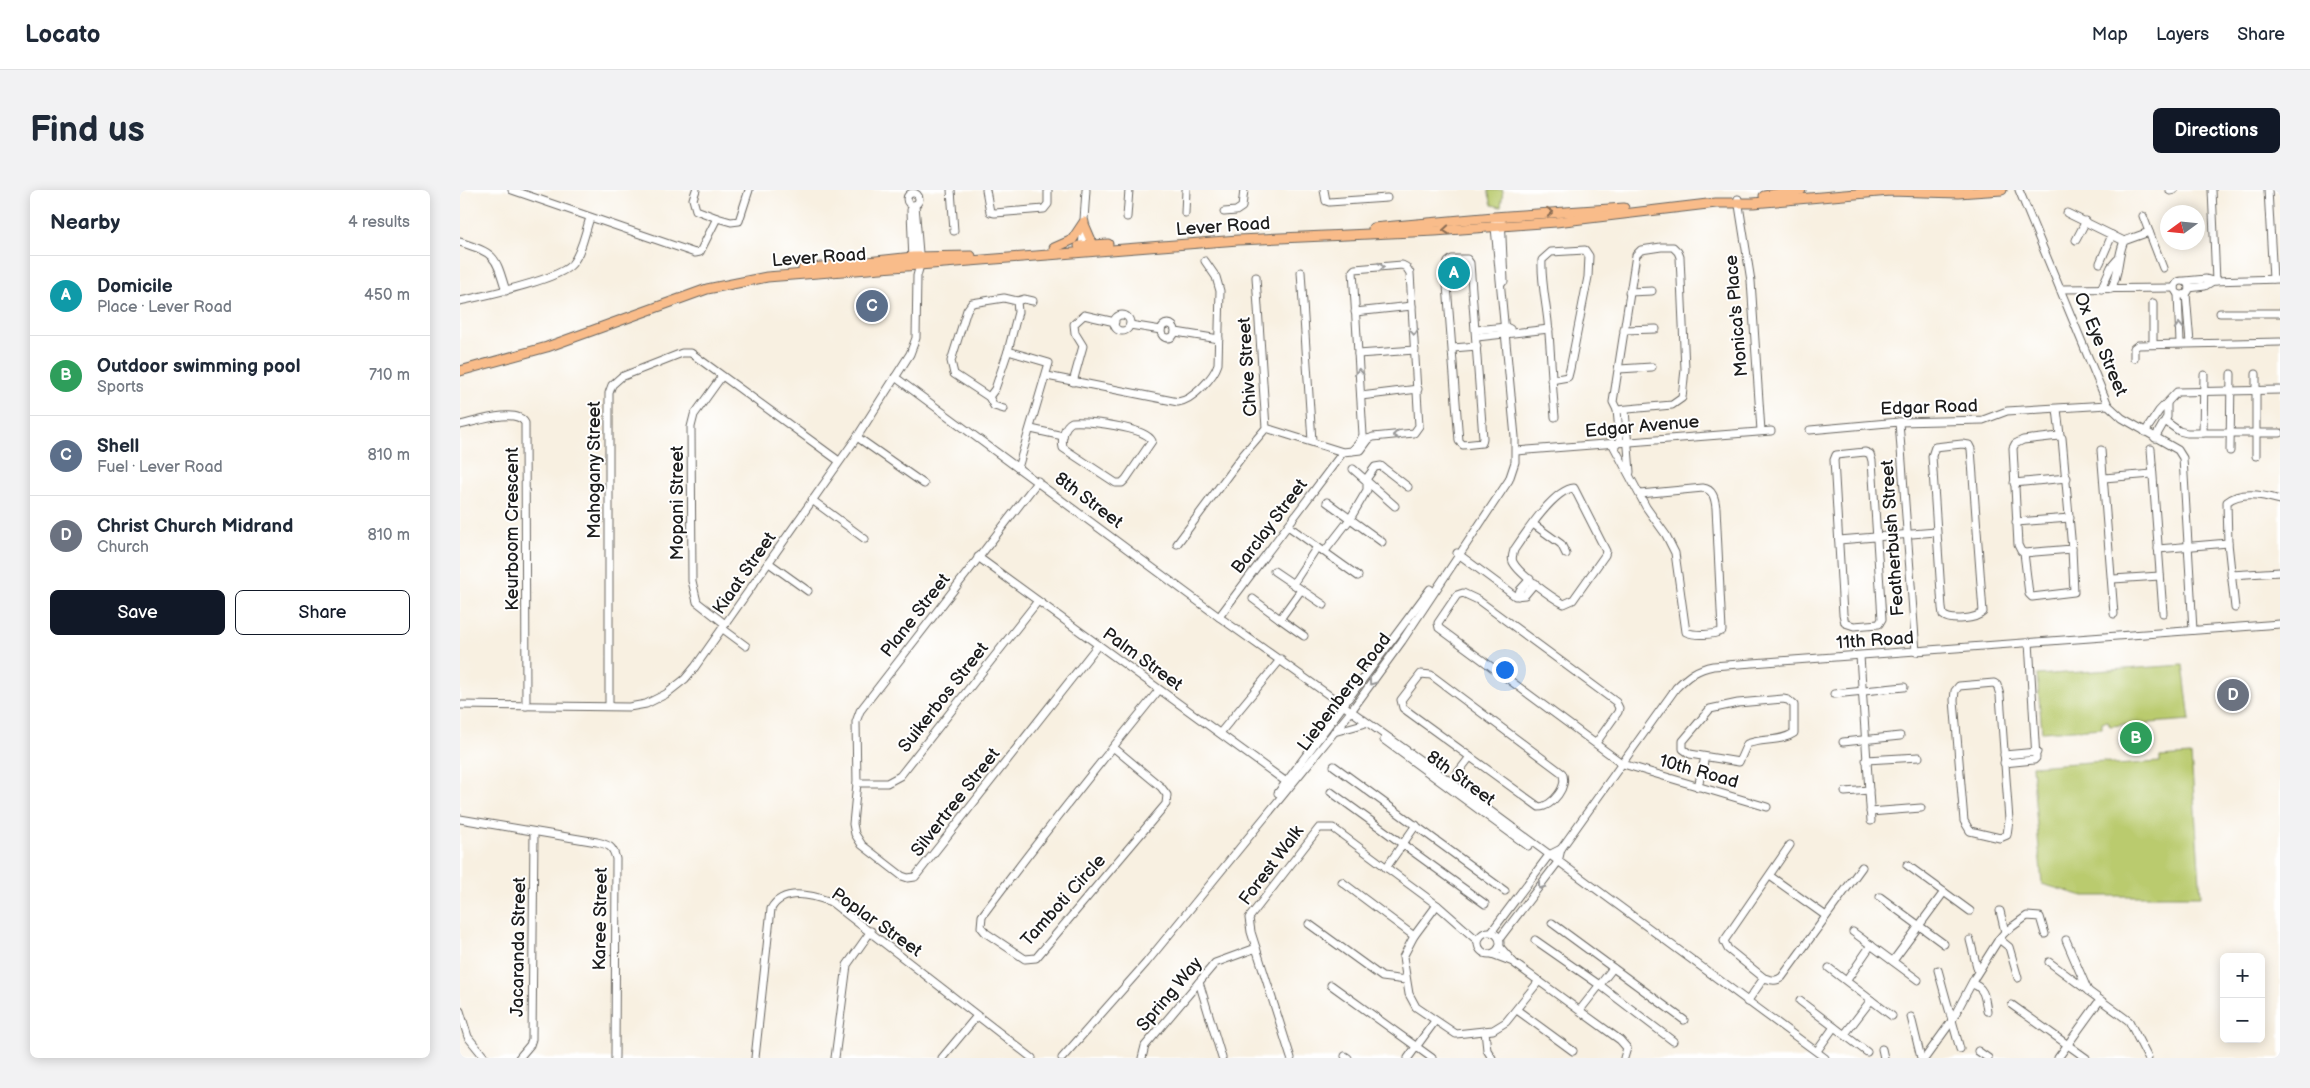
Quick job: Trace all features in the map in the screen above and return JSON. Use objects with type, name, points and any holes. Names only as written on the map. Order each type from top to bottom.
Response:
[{"type":"main road","name":"Lever Road","points":[[460,371],[547,347],[707,289],[767,277],[1054,248],[1082,248],[1092,245],[1325,233],[1498,221],[1556,222],[1738,200],[1801,190]]},
{"type":"main road","name":"Lever Road","points":[[1738,200],[1753,203],[1851,192],[1958,193],[2002,190]]},
{"type":"main road","name":"Lever Road","points":[[460,365],[533,348],[683,293],[730,280],[830,265],[917,261],[1082,248],[1435,231],[1498,221]]},
{"type":"main road","points":[[1084,223],[1092,245]]},
{"type":"main road","points":[[1054,248],[1072,240],[1084,223]]},
{"type":"street","points":[[512,190],[689,251],[700,252],[717,218]]},
{"type":"street","points":[[696,190],[693,199],[696,210],[731,222],[739,222],[749,190]]},
{"type":"street","points":[[951,190],[954,231]]},
{"type":"street","points":[[986,190],[988,209],[995,214],[1044,209],[1048,204],[1048,190]]},
{"type":"street","points":[[1082,248],[1086,190]]},
{"type":"street","points":[[1127,217],[1129,190]]},
{"type":"street","points":[[1185,213],[1186,190]]},
{"type":"street","points":[[1224,212],[1242,207],[1244,190]]},
{"type":"street","points":[[1324,190],[1325,199],[1329,202],[1387,198]]},
{"type":"street","name":"Ox Eye Street","points":[[2019,190],[2108,405],[2122,418],[2172,447],[2184,458],[2193,630]]},
{"type":"street","points":[[2170,191],[2174,190]]},
{"type":"street","points":[[2212,190],[2214,281]]},
{"type":"street","points":[[2180,343],[2176,291],[2178,282],[2206,279],[2214,281],[2276,279],[2268,190]]},
{"type":"street","name":"Kiaat Street","points":[[460,705],[629,707],[646,704],[666,694],[685,679],[857,437],[914,345],[917,261],[913,205],[919,201],[913,192]]},
{"type":"street","name":"Monica's Place","points":[[1738,200],[1751,281],[1761,431]]},
{"type":"street","points":[[2067,213],[2124,241],[2149,232]]},
{"type":"street","points":[[2143,216],[2163,268]]},
{"type":"street","points":[[460,301],[541,279],[570,266],[578,255],[590,218]]},
{"type":"street","name":"Liebenberg Road","points":[[1289,784],[1343,707],[1468,540],[1509,480],[1514,467],[1516,451],[1498,221]]},
{"type":"street","points":[[2076,240],[2086,221]]},
{"type":"street","points":[[2100,263],[2112,235]]},
{"type":"street","points":[[2102,289],[2111,266],[2117,260],[2124,241]]},
{"type":"street","points":[[460,242],[484,250],[494,256],[506,290]]},
{"type":"street","points":[[1617,410],[1672,405],[1682,398],[1685,369],[1680,257],[1676,249],[1661,247],[1637,253],[1629,292],[1613,402],[1617,410],[1620,442],[1630,477],[1653,519],[1666,535],[1676,553],[1686,632],[1703,634],[1722,631],[1724,626],[1716,502],[1713,494],[1708,489],[1703,488],[1640,494]]},
{"type":"street","points":[[1551,380],[1568,377],[1588,277],[1589,256],[1585,250],[1551,252],[1542,260],[1549,329],[1551,380],[1555,416]]},
{"type":"street","points":[[1466,259],[1470,263],[1477,346],[1483,438],[1482,443],[1463,445],[1460,442],[1446,272],[1448,262],[1452,260],[1466,259]]},
{"type":"street","points":[[2111,289],[2119,270],[2117,260]]},
{"type":"street","points":[[1047,376],[1182,401],[1189,398],[1215,371],[1219,339],[1219,284],[1205,261]]},
{"type":"street","points":[[1266,428],[1343,452],[1361,450],[1366,439],[1352,274],[1355,269],[1402,265],[1410,273],[1420,422],[1417,431],[1366,439]]},
{"type":"street","points":[[1300,272],[1312,441]]},
{"type":"street","name":"Chive Street","points":[[1177,544],[1243,455],[1266,428],[1256,277]]},
{"type":"street","points":[[2185,281],[2188,291],[2190,343]]},
{"type":"street","points":[[2060,288],[2188,291],[2207,286],[2214,281]]},
{"type":"street","points":[[1629,292],[1652,291]]},
{"type":"street","points":[[1004,409],[994,406],[989,397],[954,374],[951,361],[970,305],[976,302],[1004,298],[1017,301],[1024,299],[1033,301]]},
{"type":"street","points":[[989,397],[995,389],[1008,351],[1018,312],[1017,301]]},
{"type":"street","points":[[2153,303],[2153,344]]},
{"type":"street","points":[[1354,312],[1412,306]]},
{"type":"street","points":[[2220,313],[2280,313]]},
{"type":"street","points":[[1073,382],[1083,346],[1075,333],[1074,324],[1084,315],[1115,322],[1117,329],[1122,331],[1130,325],[1161,330],[1162,335],[1166,338],[1173,337],[1176,332],[1219,339]]},
{"type":"street","points":[[1476,333],[1549,329]]},
{"type":"street","points":[[1624,330],[1656,329]]},
{"type":"street","points":[[2134,358],[2134,346],[2180,343],[2280,342]]},
{"type":"street","points":[[1452,348],[1477,346]]},
{"type":"street","points":[[1358,354],[1415,350]]},
{"type":"street","points":[[1008,351],[1049,363],[1047,376],[1018,468]]},
{"type":"street","name":"Mahogany Street","points":[[609,706],[610,388],[621,377],[684,352],[691,353],[839,461]]},
{"type":"street","points":[[1618,370],[1652,367]]},
{"type":"street","points":[[2230,374],[2230,451]]},
{"type":"street","points":[[2256,374],[2256,456]]},
{"type":"street","points":[[2203,433],[2204,375]]},
{"type":"street","name":"Mopani Street","points":[[722,376],[694,415],[691,427],[692,581],[697,602],[746,646]]},
{"type":"street","name":"8th Street","points":[[895,377],[1548,857],[1607,903],[1646,927],[1825,1058]]},
{"type":"street","points":[[1361,396],[1418,389]]},
{"type":"street","points":[[2145,432],[2159,411],[2177,392],[2280,390]]},
{"type":"street","points":[[2154,438],[2167,417],[2167,403]]},
{"type":"street","name":"Edgar Road","points":[[1810,430],[1899,422],[1983,420],[2007,411],[2108,405]]},
{"type":"street","points":[[2059,409],[2067,478],[2074,592],[2032,597],[2029,594],[2024,553],[2018,545],[2012,452],[2015,444],[2023,440],[2061,436]]},
{"type":"street","points":[[1625,410],[1620,442],[1630,477]]},
{"type":"street","name":"Keurboom Crescent","points":[[460,425],[514,414],[522,418],[526,423],[526,706]]},
{"type":"street","points":[[2165,421],[2181,432],[2280,434]]},
{"type":"street","points":[[1080,422],[1133,430],[1145,434],[1152,440],[1126,479],[1120,484],[1064,449],[1062,444],[1063,436],[1068,424],[1080,422]]},
{"type":"street","name":"Featherbush Street","points":[[1899,422],[1916,652]]},
{"type":"street","points":[[1031,429],[1063,436]]},
{"type":"street","name":"Edgar Avenue","points":[[1516,451],[1771,431]]},
{"type":"street","points":[[857,437],[924,484]]},
{"type":"street","points":[[1969,445],[1983,606],[1983,612],[1980,615],[1950,619],[1943,615],[1936,532],[1932,452],[1937,447],[1969,445]]},
{"type":"street","points":[[2151,448],[2163,613]]},
{"type":"street","points":[[2101,450],[2113,579],[2114,614]]},
{"type":"street","name":"Barclay Street","points":[[1220,617],[1343,452]]},
{"type":"street","points":[[1865,452],[1870,454],[1876,538],[1882,619],[1879,624],[1848,625],[1843,618],[1834,456],[1865,452]]},
{"type":"street","points":[[1326,551],[1350,520],[1367,490],[1367,478],[1375,468],[1379,465],[1408,487]]},
{"type":"street","points":[[1353,469],[1395,506]]},
{"type":"street","points":[[2104,478],[2152,474]]},
{"type":"street","points":[[2014,483],[2067,478]]},
{"type":"street","name":"Plane Street","points":[[857,783],[856,722],[860,711],[1038,481]]},
{"type":"street","points":[[1574,488],[1606,551],[1605,555],[1570,602],[1562,603],[1533,581],[1516,566],[1512,558],[1514,550],[1551,503],[1567,490],[1574,488]]},
{"type":"street","points":[[2235,608],[2228,543],[2227,502],[2236,497],[2257,494],[2280,500]]},
{"type":"street","points":[[812,500],[865,539]]},
{"type":"street","points":[[1327,502],[1382,542]]},
{"type":"street","points":[[2016,522],[2070,518]]},
{"type":"street","points":[[1533,524],[1561,544],[1566,554]]},
{"type":"street","points":[[1288,526],[1317,547],[1326,551],[1358,576]]},
{"type":"street","points":[[1839,540],[1936,532]]},
{"type":"street","points":[[2158,549],[2228,543]]},
{"type":"street","points":[[1293,584],[1317,547]]},
{"type":"street","points":[[2024,553],[2072,548]]},
{"type":"street","points":[[1458,553],[1513,595],[1518,596],[1520,590],[1533,581]]},
{"type":"street","name":"Liebenberg Road","points":[[1062,1058],[1146,964],[1289,784],[1350,712],[1402,641],[1458,553]]},
{"type":"street","name":"Palm Street","points":[[978,558],[1289,784]]},
{"type":"street","points":[[769,563],[808,591]]},
{"type":"street","points":[[1274,571],[1324,605]]},
{"type":"street","points":[[2231,575],[2280,572]]},
{"type":"street","points":[[2113,579],[2160,576]]},
{"type":"street","points":[[1280,619],[1301,590]]},
{"type":"street","points":[[1596,743],[1618,712],[1619,708],[1616,702],[1478,600],[1463,593],[1458,594],[1438,623],[1438,628],[1623,764]]},
{"type":"street","points":[[1253,599],[1304,636]]},
{"type":"street","name":"Suikerbos Street","points":[[857,783],[887,783],[900,776],[1038,601]]},
{"type":"street","name":"11th Road","points":[[1557,864],[1561,849],[1676,688],[1685,678],[1698,670],[1713,666],[2280,624]]},
{"type":"street","points":[[2004,763],[2034,760],[2036,758],[2029,642]]},
{"type":"street","name":"Silvertree Street","points":[[857,783],[854,824],[858,841],[902,876],[908,878],[915,877],[1098,645]]},
{"type":"street","points":[[1860,656],[1871,821]]},
{"type":"street","points":[[1220,733],[1280,661]]},
{"type":"street","points":[[1422,674],[1431,675],[1562,773],[1565,783],[1549,805],[1539,807],[1470,757],[1410,713],[1401,704],[1401,700],[1422,674]]},
{"type":"street","points":[[1990,683],[1997,685],[2002,714],[2004,763],[2009,820],[2007,835],[2000,838],[1970,831],[1964,821],[1954,700],[1956,688],[1963,685],[1990,683]]},
{"type":"street","points":[[1834,694],[1904,687]]},
{"type":"street","name":"Tamboti Circle","points":[[1116,749],[1161,787],[1167,795],[1166,804],[1036,958],[1025,959],[986,933],[981,927],[982,916],[1029,852],[1116,749],[1159,690]]},
{"type":"street","points":[[1334,732],[1364,723],[1359,706],[1362,696]]},
{"type":"street","points":[[1783,699],[1788,700],[1794,705],[1795,729],[1791,735],[1759,740],[1747,744],[1742,760],[1737,763],[1705,757],[1690,754],[1682,747],[1683,741],[1710,709],[1738,702],[1783,699]]},
{"type":"street","points":[[1843,742],[1900,736]]},
{"type":"street","points":[[2004,755],[2037,752]]},
{"type":"street","points":[[1449,784],[1470,757]]},
{"type":"street","points":[[1698,787],[1705,757]]},
{"type":"street","points":[[1866,760],[1919,757]]},
{"type":"street","name":"10th Road","points":[[1623,764],[1767,807]]},
{"type":"street","points":[[1334,766],[1505,890]]},
{"type":"street","points":[[1844,792],[1868,790]]},
{"type":"street","points":[[1331,792],[1484,904]]},
{"type":"street","points":[[1870,812],[1921,808]]},
{"type":"street","name":"Karee Street","points":[[460,819],[609,845],[614,850],[616,859],[615,1058]]},
{"type":"street","points":[[1386,868],[1416,825]]},
{"type":"street","name":"Forest Walk","points":[[1291,1058],[1249,923],[1251,914],[1319,828],[1332,828],[1480,938]]},
{"type":"street","name":"Jacaranda Street","points":[[519,1058],[530,1045],[532,1039],[534,832]]},
{"type":"street","points":[[1790,845],[1770,876],[1726,935],[1724,941],[1728,949],[1764,978],[1775,980],[1782,977],[1862,867]]},
{"type":"street","name":"11th Road","points":[[1548,857],[1561,849]]},
{"type":"street","points":[[1514,962],[1482,951],[1480,938],[1492,931],[1548,857]]},
{"type":"street","points":[[1557,864],[1500,938],[1500,947],[1514,962],[1625,1045],[1627,1053],[1624,1058]]},
{"type":"street","points":[[1906,865],[1970,911]]},
{"type":"street","points":[[1770,876],[1826,916]]},
{"type":"street","points":[[1342,882],[1414,936]]},
{"type":"street","points":[[1893,961],[1944,892]]},
{"type":"street","points":[[1520,893],[1530,900]]},
{"type":"street","name":"Poplar Street","points":[[754,1058],[771,909],[775,902],[788,895],[823,899],[831,902],[871,931],[1032,1058]]},
{"type":"street","points":[[1880,897],[1944,944]]},
{"type":"street","points":[[1437,905],[1414,936],[1403,957],[1412,1003],[1435,1021],[1456,1034],[1502,1027],[1540,981]]},
{"type":"street","points":[[2000,911],[2005,932]]},
{"type":"street","points":[[1925,1058],[1951,1022],[1978,971],[2005,932],[2025,917],[2035,915],[2040,917],[2046,934]]},
{"type":"street","points":[[1502,918],[1511,925]]},
{"type":"street","points":[[1552,923],[1684,1020]]},
{"type":"street","points":[[1309,924],[1382,977],[1406,980]]},
{"type":"street","points":[[835,1058],[847,965],[871,931]]},
{"type":"street","points":[[1492,931],[1500,938]]},
{"type":"street","points":[[1853,932],[1918,980]]},
{"type":"street","points":[[1999,939],[2008,947],[2018,978]]},
{"type":"street","points":[[1535,940],[1601,986],[1673,1041]]},
{"type":"street","points":[[1970,940],[1978,971]]},
{"type":"street","points":[[2066,940],[2088,991]]},
{"type":"street","points":[[1847,980],[1871,945]]},
{"type":"street","points":[[1492,954],[1500,947]]},
{"type":"street","name":"Spring Way","points":[[1142,1058],[1145,1046],[1215,963],[1256,948]]},
{"type":"street","points":[[2049,962],[2129,1021],[2148,1058]]},
{"type":"street","points":[[1580,1010],[1601,986],[1613,968]]},
{"type":"street","points":[[1828,968],[1847,980],[1892,1016]]},
{"type":"street","points":[[1938,970],[1960,1049]]},
{"type":"street","points":[[1747,1002],[1764,978]]},
{"type":"street","points":[[1199,982],[1222,1058]]},
{"type":"street","points":[[1972,984],[1978,985],[1983,990],[1987,1011]]},
{"type":"street","points":[[1331,985],[1432,1058]]},
{"type":"street","points":[[1800,1000],[1867,1052]]},
{"type":"street","points":[[1846,1034],[1871,1000]]},
{"type":"street","points":[[2058,1058],[2100,1000]]},
{"type":"street","points":[[2012,1005],[2086,1058]]},
{"type":"street","points":[[460,1010],[468,1038],[485,1058]]},
{"type":"street","points":[[1517,1010],[1573,1051]]},
{"type":"street","points":[[942,1058],[977,1016]]},
{"type":"street","points":[[1911,1017],[1921,1058]]},
{"type":"street","points":[[1408,1058],[1435,1021]]},
{"type":"street","points":[[1817,1052],[1834,1026]]},
{"type":"street","points":[[1485,1031],[1487,1050],[1492,1058]]},
{"type":"street","points":[[1882,1049],[1884,1058]]},
{"type":"street","points":[[1978,1051],[1988,1058]]},
{"type":"green space","points":[[1488,190],[1503,190],[1501,207],[1492,205]]},
{"type":"green space","points":[[2183,665],[2190,720],[2110,726],[2108,721],[2102,722],[2102,728],[2042,732],[2037,675]]},
{"type":"green space","points":[[2191,755],[2201,896],[2083,896],[2042,884],[2032,766],[2105,761],[2116,765],[2160,762],[2160,757]]},
{"type":"water","points":[[2151,729],[2152,744],[2121,746],[2121,731]]},
{"type":"place","name":"Domicile","points":[[1454,273]]},
{"type":"place","name":"Shell","points":[[872,306]]},
{"type":"place","name":"Christ Church Midrand","points":[[2233,695]]},
{"type":"place","name":"Outdoor swimming pool","points":[[2136,738]]}]
